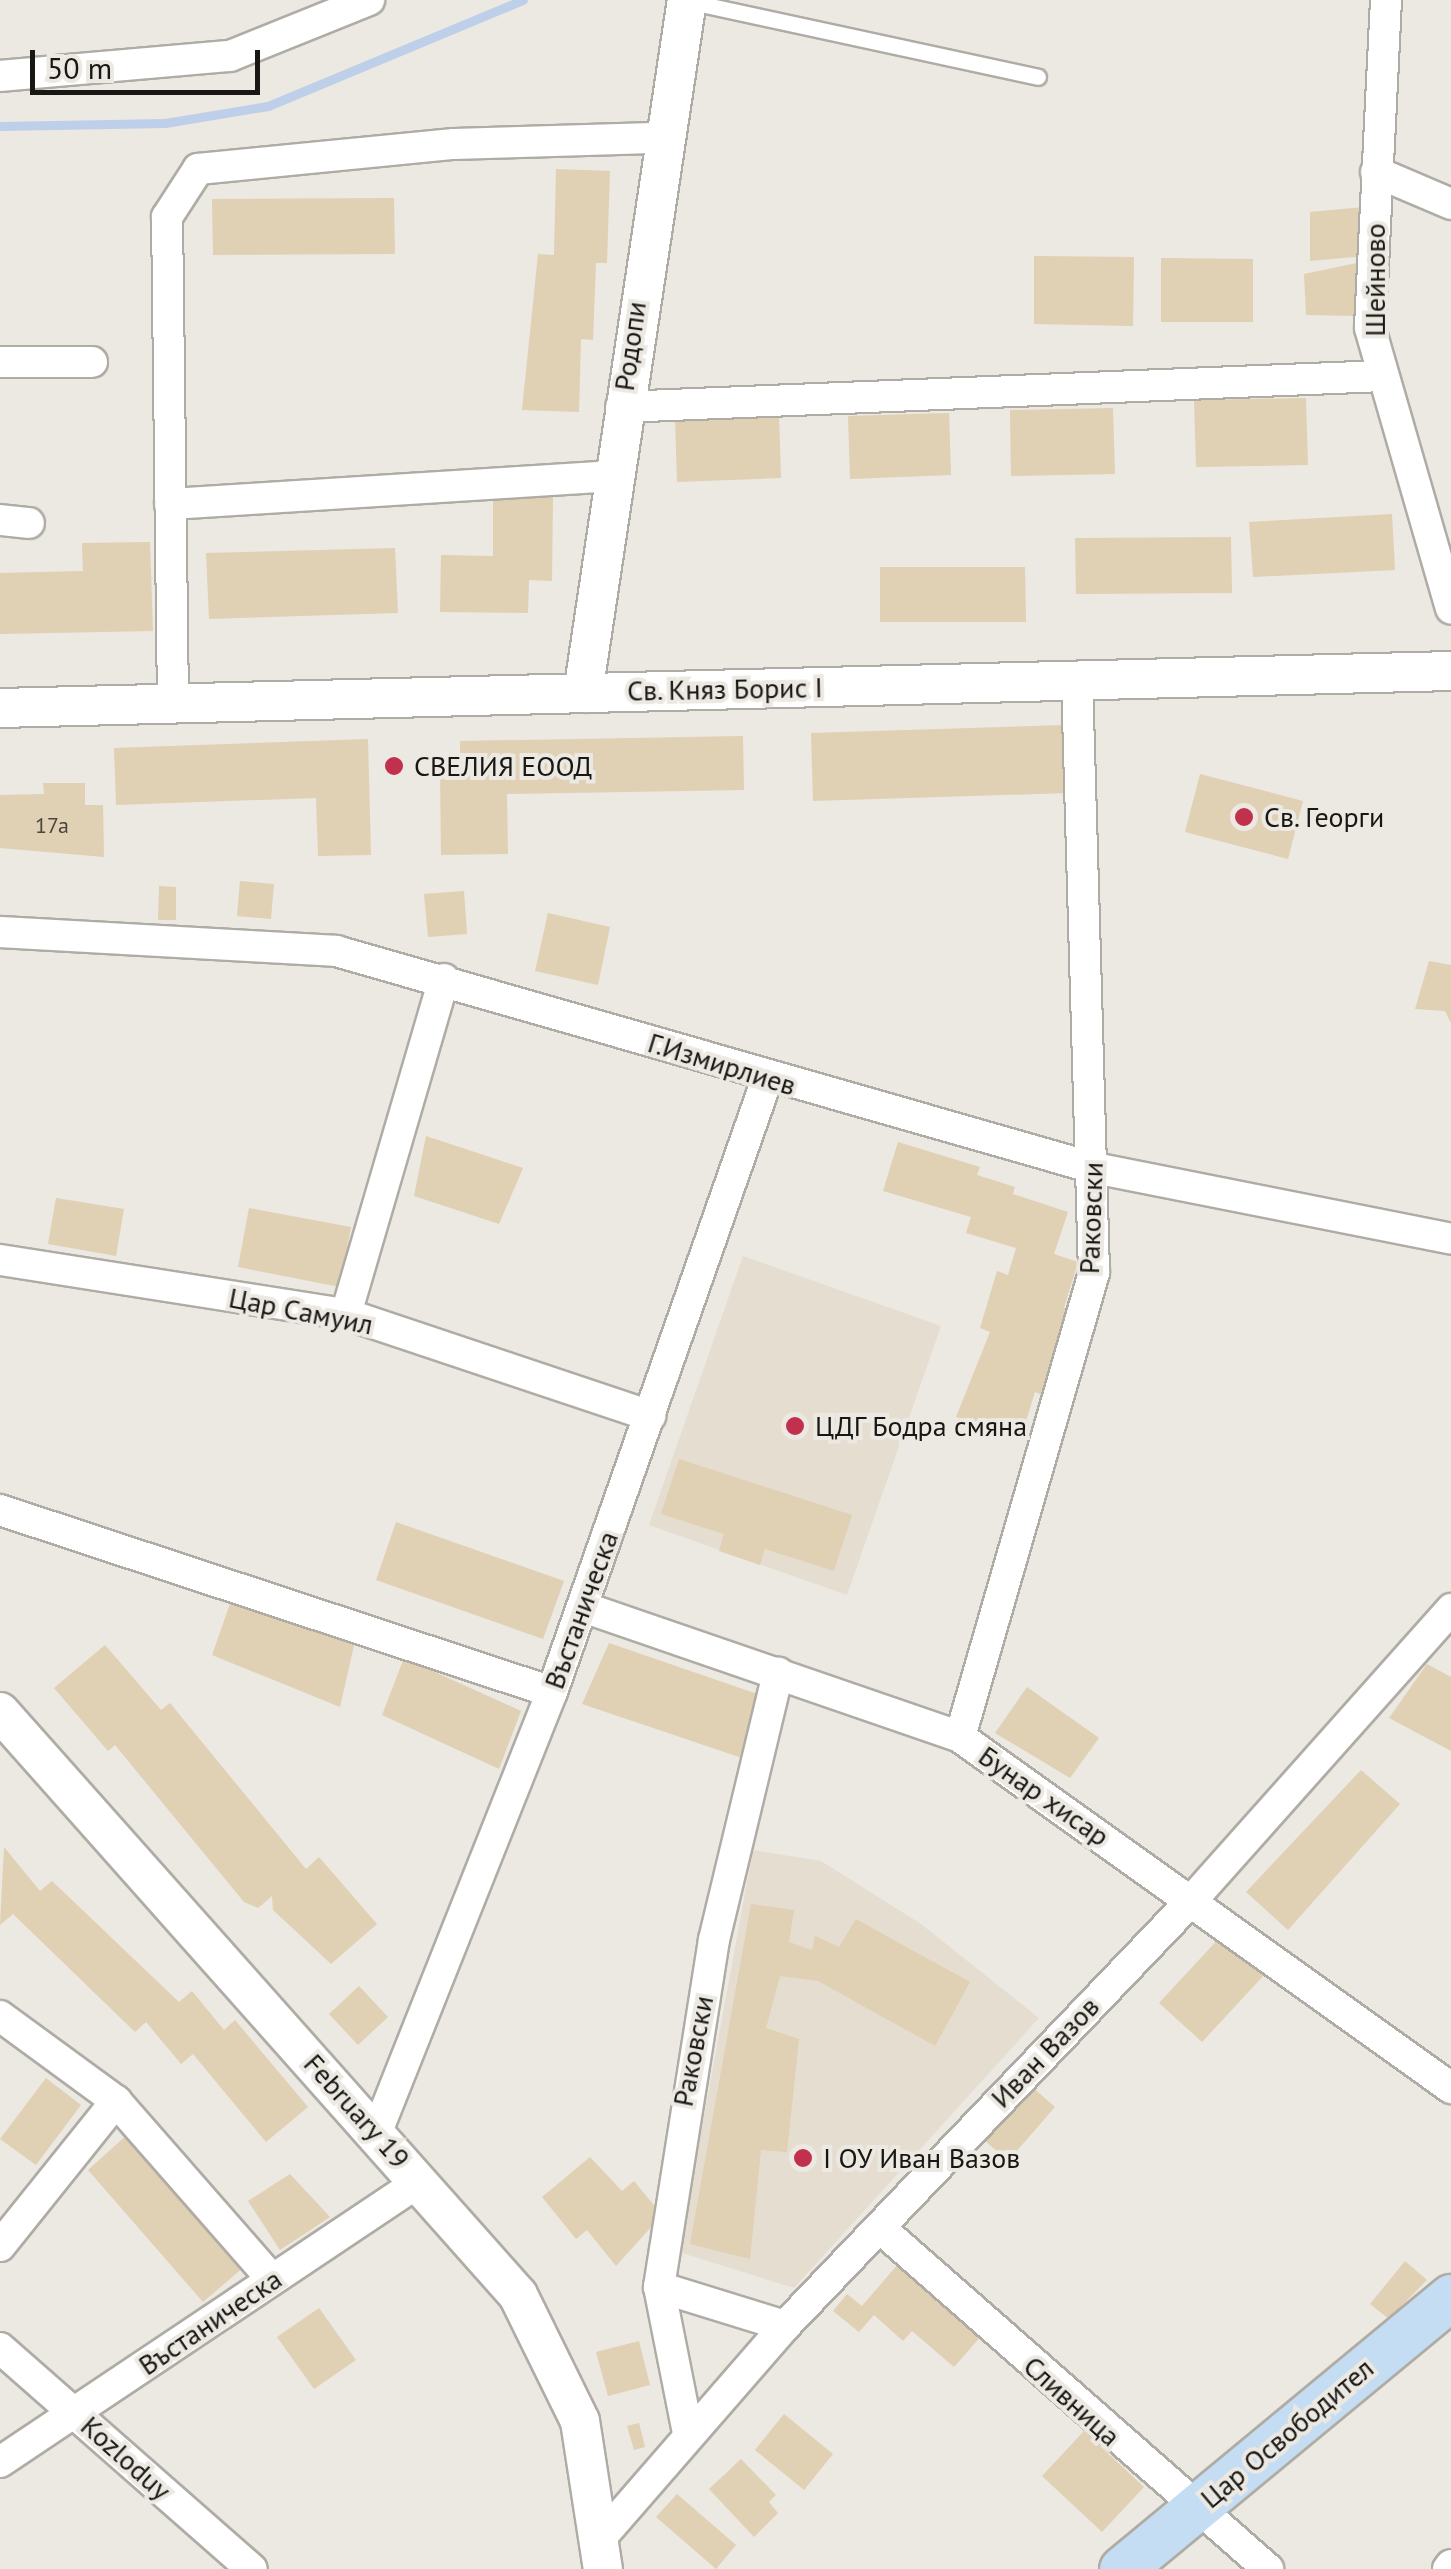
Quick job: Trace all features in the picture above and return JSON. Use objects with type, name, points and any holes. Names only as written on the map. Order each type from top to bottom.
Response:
[{"type":"main road","name":"Цар Освободител","points":[[1122,2569],[1451,2297]]},
{"type":"street","points":[[0,76],[230,56],[369,0]]},
{"type":"street","name":"Родопи","points":[[583,693],[661,138],[687,0]]},
{"type":"street","name":"Шейново","points":[[1386,0],[1370,328],[1451,609]]},
{"type":"street","points":[[173,704],[167,217],[198,170],[454,144],[661,138]]},
{"type":"street","points":[[1376,172],[1451,204]]},
{"type":"street","points":[[0,362],[92,362]]},
{"type":"street","points":[[622,407],[1382,376]]},
{"type":"street","points":[[170,504],[612,476]]},
{"type":"street","name":"Св. Княз Борис I","points":[[0,708],[1451,671]]},
{"type":"street","name":"Раковски","points":[[960,1737],[1094,1272],[1077,680]]},
{"type":"street","name":"Г.Измирлиев","points":[[0,932],[336,951],[444,979],[768,1079],[1094,1168],[1447,1228]]},
{"type":"street","points":[[346,1314],[444,979]]},
{"type":"street","name":"Въстаническа","points":[[376,2134],[552,1692],[768,1079]]},
{"type":"street","name":"Цар Самуил","points":[[0,1260],[346,1314],[650,1416]]},
{"type":"street","points":[[0,1510],[552,1692]]},
{"type":"street","name":"Бунар хисар","points":[[583,1607],[960,1737],[1451,2088]]},
{"type":"street","name":"Иван Вазов","points":[[601,2554],[688,2432],[784,2326],[1440,1644],[1451,1609]]},
{"type":"street","name":"Раковски","points":[[688,2432],[659,2287],[714,1940],[778,1674]]},
{"type":"street","name":"February 19","points":[[0,1712],[518,2296],[556,2358],[580,2421],[601,2554]]},
{"type":"street","points":[[0,2016],[116,2101],[272,2279]]},
{"type":"street","points":[[0,2246],[116,2101]]},
{"type":"street","name":"Въстаническа","points":[[0,2462],[420,2181]]},
{"type":"street","name":"Сливница","points":[[880,2228],[1193,2510],[1268,2569]]},
{"type":"street","points":[[659,2287],[784,2326]]},
{"type":"street","name":"Kozloduy","points":[[0,2348],[252,2569]]},
{"type":"lane","points":[[687,0],[1038,77]]},
{"type":"shaded area","name":"ЦДГ Бодра смяна","points":[[743,1256],[941,1326],[847,1595],[649,1525]]},
{"type":"shaded area","name":"I ОУ Иван Вазов","points":[[753,1850],[821,1861],[921,1924],[1039,2018],[794,2288],[679,2252]]},
{"type":"building","points":[[556,169],[610,171],[607,263],[596,263],[593,340],[581,339],[579,412],[522,410],[538,254],[554,255]]},
{"type":"building","points":[[394,198],[395,254],[213,255],[212,199]]},
{"type":"building","points":[[1364,207],[1365,256],[1310,261],[1310,212]]},
{"type":"building","points":[[1034,256],[1134,257],[1133,326],[1034,324]]},
{"type":"building","points":[[1161,258],[1253,259],[1253,322],[1161,322]]},
{"type":"building","points":[[1357,263],[1360,316],[1306,315],[1304,274]]},
{"type":"building","points":[[1306,398],[1308,465],[1196,467],[1194,400]]},
{"type":"building","points":[[1113,408],[1115,474],[1011,476],[1010,410]]},
{"type":"building","points":[[949,413],[951,475],[850,479],[848,416]]},
{"type":"building","points":[[779,415],[781,478],[677,482],[675,419]]},
{"type":"building","points":[[493,495],[553,496],[552,581],[529,580],[528,613],[440,612],[441,555],[493,556]]},
{"type":"building","points":[[1392,514],[1395,570],[1253,577],[1249,522]]},
{"type":"building","points":[[1231,537],[1232,593],[1076,594],[1075,538]]},
{"type":"building","points":[[150,542],[153,631],[0,634],[0,573],[83,571],[82,543]]},
{"type":"building","points":[[395,548],[398,613],[209,619],[206,553]]},
{"type":"building","points":[[880,567],[1025,567],[1026,622],[880,622]]},
{"type":"building","points":[[1066,725],[1068,793],[813,801],[811,733]]},
{"type":"building","points":[[743,736],[744,790],[507,794],[508,854],[441,855],[440,772],[460,772],[460,741]]},
{"type":"building","points":[[368,739],[371,855],[318,856],[316,798],[116,805],[114,748]]},
{"type":"building","name":"Св. Георги","points":[[1200,774],[1303,801],[1288,859],[1185,832]]},
{"type":"building","points":[[43,783],[85,783],[85,805],[103,805],[104,857],[0,848],[0,795],[44,794]]},
{"type":"building","points":[[240,881],[274,884],[271,919],[237,916]]},
{"type":"building","points":[[159,886],[176,887],[176,920],[158,920]]},
{"type":"building","points":[[464,891],[467,934],[428,937],[424,894]]},
{"type":"building","points":[[548,913],[610,927],[598,985],[535,971]]},
{"type":"building","points":[[1429,961],[1451,965],[1451,1023],[1445,1011],[1415,1009]]},
{"type":"building","points":[[426,1136],[523,1168],[499,1224],[414,1196]]},
{"type":"building","points":[[898,1142],[980,1167],[977,1175],[1015,1187],[1013,1194],[1068,1212],[1054,1254],[1078,1262],[1064,1308],[1072,1310],[1045,1396],[1035,1392],[1021,1437],[956,1417],[990,1332],[980,1328],[997,1271],[1008,1275],[1016,1248],[966,1233],[971,1217],[883,1191]]},
{"type":"building","points":[[56,1198],[124,1209],[116,1256],[48,1244]]},
{"type":"building","points":[[249,1208],[351,1227],[340,1287],[238,1267]]},
{"type":"building","points":[[679,1459],[852,1515],[834,1571],[765,1549],[760,1565],[719,1551],[724,1534],[661,1514]]},
{"type":"building","points":[[396,1522],[564,1581],[543,1639],[376,1580]]},
{"type":"building","points":[[232,1598],[355,1641],[340,1707],[212,1655]]},
{"type":"building","points":[[609,1643],[766,1697],[745,1759],[582,1704]]},
{"type":"building","points":[[105,1645],[161,1710],[170,1703],[306,1869],[319,1857],[377,1924],[331,1964],[273,1910],[272,1896],[258,1908],[244,1902],[115,1745],[108,1751],[54,1688]]},
{"type":"building","points":[[404,1658],[521,1711],[499,1769],[382,1715]]},
{"type":"building","points":[[1427,1664],[1451,1677],[1451,1751],[1389,1718]]},
{"type":"building","points":[[1027,1687],[1099,1738],[1070,1778],[995,1733]]},
{"type":"building","points":[[1361,1770],[1400,1804],[1288,1930],[1246,1892]]},
{"type":"building","points":[[4,1847],[40,1891],[52,1881],[179,2002],[192,1991],[224,2030],[235,2020],[308,2107],[266,2142],[193,2054],[181,2064],[146,2022],[135,2032],[13,1914],[0,1925]]},
{"type":"building","points":[[751,1904],[794,1910],[789,1942],[812,1950],[815,1936],[839,1947],[856,1919],[970,1982],[935,2046],[818,1981],[780,1976],[766,2028],[799,2039],[787,2152],[761,2150],[750,2259],[690,2244]]},
{"type":"building","points":[[1224,1933],[1266,1973],[1202,2042],[1159,2003]]},
{"type":"building","points":[[359,1986],[388,2017],[358,2045],[329,2014]]},
{"type":"building","points":[[46,2078],[81,2105],[36,2165],[0,2139]]},
{"type":"building","points":[[1030,2085],[1055,2107],[1008,2161],[983,2139]]},
{"type":"building","points":[[129,2133],[245,2266],[203,2302],[88,2170]]},
{"type":"building","points":[[590,2157],[622,2191],[634,2181],[662,2215],[616,2266],[587,2230],[576,2239],[542,2197]]},
{"type":"building","points":[[290,2174],[330,2217],[280,2250],[248,2201]]},
{"type":"building","points":[[1405,2261],[1427,2280],[1389,2319],[1370,2304]]},
{"type":"building","points":[[899,2263],[983,2334],[954,2367],[912,2331],[903,2341],[874,2315],[859,2332],[833,2311],[847,2294],[862,2306]]},
{"type":"building","points":[[319,2308],[356,2360],[314,2389],[277,2337]]},
{"type":"building","points":[[639,2341],[650,2385],[608,2396],[596,2352]]},
{"type":"building","points":[[784,2414],[833,2454],[804,2490],[755,2450]]},
{"type":"building","points":[[639,2423],[645,2447],[634,2450],[627,2426]]},
{"type":"building","points":[[1084,2431],[1144,2487],[1102,2532],[1042,2476]]},
{"type":"building","points":[[741,2459],[776,2495],[769,2502],[778,2513],[754,2537],[709,2489]]},
{"type":"building","points":[[677,2494],[736,2545],[716,2569],[656,2517]]},
{"type":"waterway","points":[[0,126],[165,123],[268,106],[523,0]]},
{"type":"place","name":"СВЕЛИЯ ЕООД","points":[[394,766]]},
{"type":"place","name":"Св. Георги","points":[[1244,817]]},
{"type":"place","name":"ЦДГ Бодра смяна","points":[[795,1426]]},
{"type":"place","name":"I ОУ Иван Вазов","points":[[803,2158]]}]
